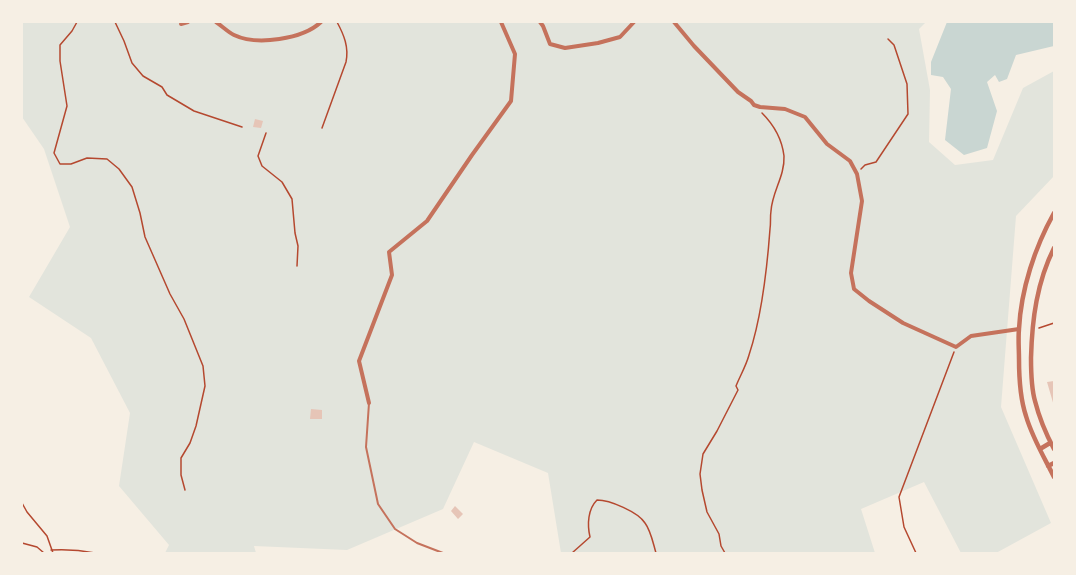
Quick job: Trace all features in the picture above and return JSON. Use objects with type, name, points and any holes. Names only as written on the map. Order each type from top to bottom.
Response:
[{"type":"street","points":[[181,24],[188,22]]},
{"type":"street","points":[[216,22],[235,36],[260,41],[291,36],[315,28],[321,22]]},
{"type":"street","points":[[369,403],[359,361],[392,275],[389,252],[427,221],[472,155],[512,101],[515,54],[501,22]]},
{"type":"street","points":[[540,22],[550,44],[565,48],[598,43],[620,37],[634,22]]},
{"type":"street","points":[[674,22],[721,76],[754,105],[785,110],[805,117],[827,144],[850,161],[857,174],[862,201],[851,273],[854,289],[869,301],[903,323],[956,347],[971,336],[1019,329]]},
{"type":"street","points":[[1054,213],[1030,269],[1021,309],[1019,329],[1019,380],[1025,416],[1054,477]]},
{"type":"street","points":[[1054,248],[1047,262],[1038,293],[1032,330],[1031,371],[1034,400],[1047,436],[1054,449]]},
{"type":"street","points":[[1040,449],[1050,443]]},
{"type":"street","points":[[1048,466],[1054,463]]},
{"type":"lane","points":[[369,403],[366,447],[378,504],[395,529],[417,543],[443,553]]},
{"type":"path","points":[[77,22],[60,45],[60,61],[66,106],[54,153],[60,164],[71,164],[87,158],[107,159],[119,169],[132,187],[146,237],[157,266],[184,319],[203,366],[205,386],[196,426],[190,442],[180,458],[181,475],[185,490]]},
{"type":"path","points":[[115,22],[132,63],[143,76],[162,87],[167,95],[194,111],[242,127]]},
{"type":"path","points":[[322,128],[346,62],[348,51],[346,41],[337,22]]},
{"type":"path","points":[[857,174],[865,165],[876,162],[908,114],[907,84],[894,45],[888,38]]},
{"type":"path","points":[[725,553],[721,546],[719,534],[707,512],[700,474],[702,454],[717,431],[738,390],[736,386],[749,356],[756,330],[761,299],[771,211],[774,194],[782,174],[784,156],[777,132],[754,105]]},
{"type":"path","points":[[266,133],[258,156],[262,166],[282,182],[292,199],[295,233],[298,246],[297,266]]},
{"type":"path","points":[[1032,330],[1054,323]]},
{"type":"path","points":[[916,553],[904,528],[899,497],[956,347]]},
{"type":"path","points":[[572,553],[590,537],[588,528],[590,512],[593,504],[597,500],[604,500],[624,507],[645,522],[652,536],[656,553]]},
{"type":"path","points":[[22,503],[27,512],[47,536],[53,553]]},
{"type":"path","points":[[22,543],[37,547],[44,553]]},
{"type":"path","points":[[51,550],[82,550],[95,553]]},
{"type":"shaded area","points":[[22,22],[926,22],[919,29],[930,90],[929,142],[955,165],[993,160],[1023,88],[1054,71],[1054,176],[1016,216],[1001,407],[1051,523],[996,553],[961,553],[924,482],[861,509],[875,553],[561,553],[548,473],[474,442],[443,509],[347,550],[254,546],[256,553],[165,553],[169,545],[119,486],[130,413],[91,338],[29,297],[70,227],[44,149],[22,117]]},
{"type":"shaded area","points":[[947,22],[1054,22],[1054,46],[1016,55],[1007,79],[999,82],[995,75],[987,82],[997,111],[987,148],[964,155],[945,140],[951,89],[943,77],[931,75],[931,62]]},
{"type":"building","points":[[255,119],[263,121],[261,128],[253,127]]},
{"type":"building","points":[[1054,381],[1054,406],[1047,382]]},
{"type":"building","points":[[311,409],[322,410],[322,419],[310,419]]},
{"type":"building","points":[[455,506],[463,514],[458,519],[451,511]]}]
